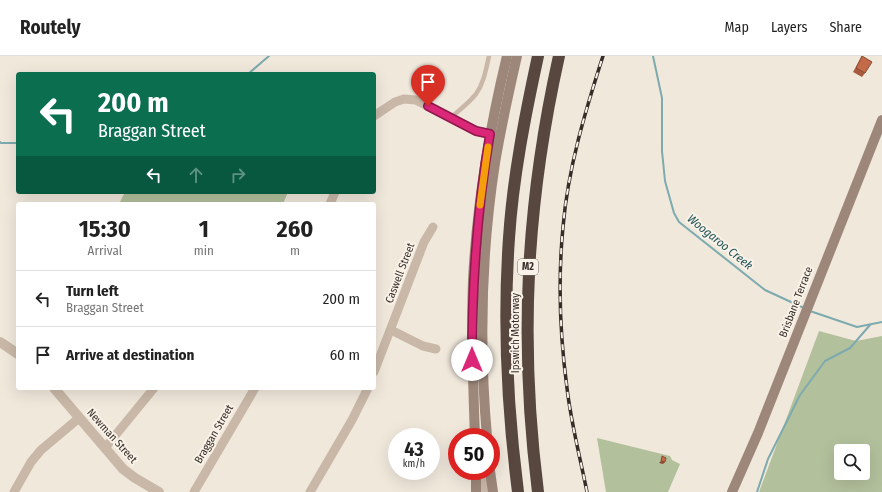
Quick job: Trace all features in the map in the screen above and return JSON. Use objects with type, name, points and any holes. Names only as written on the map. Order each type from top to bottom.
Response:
[{"type":"highway","name":"Ipswich Motorway","points":[[518,492],[508,406],[506,342],[510,226],[525,118],[538,56]]},
{"type":"highway","name":"Ipswich Motorway","points":[[538,492],[530,421],[528,379],[527,306],[529,260],[540,154],[559,56]]},
{"type":"main road","points":[[474,428],[472,360],[473,280],[480,203],[495,135],[508,56]]},
{"type":"main road","points":[[485,428],[482,370],[483,284],[487,226],[495,135],[517,56]]},
{"type":"main road","name":"Brisbane Terrace","points":[[732,492],[758,433],[882,120]]},
{"type":"main road","points":[[476,480],[476,492]]},
{"type":"main road","points":[[492,480],[494,492]]},
{"type":"street","points":[[376,115],[395,102],[404,99],[416,100],[476,131],[495,135]]},
{"type":"street","name":"Caswell Street","points":[[376,367],[424,242],[433,227]]},
{"type":"street","points":[[391,330],[423,346],[436,349]]},
{"type":"street","points":[[0,342],[16,353]]},
{"type":"street","name":"Newman Street","points":[[56,390],[123,470],[159,492]]},
{"type":"street","points":[[105,448],[152,390]]},
{"type":"street","name":"Braggan Street","points":[[194,492],[253,390]]},
{"type":"street","points":[[310,492],[352,420],[367,390]]},
{"type":"street","points":[[14,492],[36,456],[79,418]]},
{"type":"street","points":[[484,480],[485,492]]},
{"type":"lane","points":[[451,118],[479,90],[489,56]]},
{"type":"green space","points":[[124,194],[287,194],[284,202],[120,202]]},
{"type":"green space","points":[[819,331],[856,341],[882,336],[882,492],[759,492]]},
{"type":"green space","points":[[597,438],[670,456],[672,460],[680,464],[668,492],[606,492]]},
{"type":"building","points":[[862,56],[872,62],[865,73],[856,68]]},
{"type":"building","points":[[662,456],[666,458],[665,462],[661,461]]},
{"type":"waterway","name":"Woogaroo Creek","points":[[250,72],[269,56]]},
{"type":"waterway","name":"Woogaroo Creek","points":[[653,56],[662,98],[662,151],[665,181],[674,213],[679,222],[765,290],[804,308]]},
{"type":"waterway","name":"Woogaroo Creek","points":[[0,142],[16,143]]},
{"type":"waterway","name":"Woogaroo Creek","points":[[810,311],[857,327],[882,322]]},
{"type":"waterway","points":[[757,492],[768,459],[800,395],[825,361],[850,348],[870,325]]},
{"type":"railway","points":[[587,492],[571,414],[565,368],[560,308],[561,247],[565,205],[573,162],[603,56]]},
{"type":"slow traffic","points":[[480,205],[488,147]]},
{"type":"route","points":[[428,106],[476,131],[490,134],[485,160],[476,239],[473,280],[472,360]]}]
